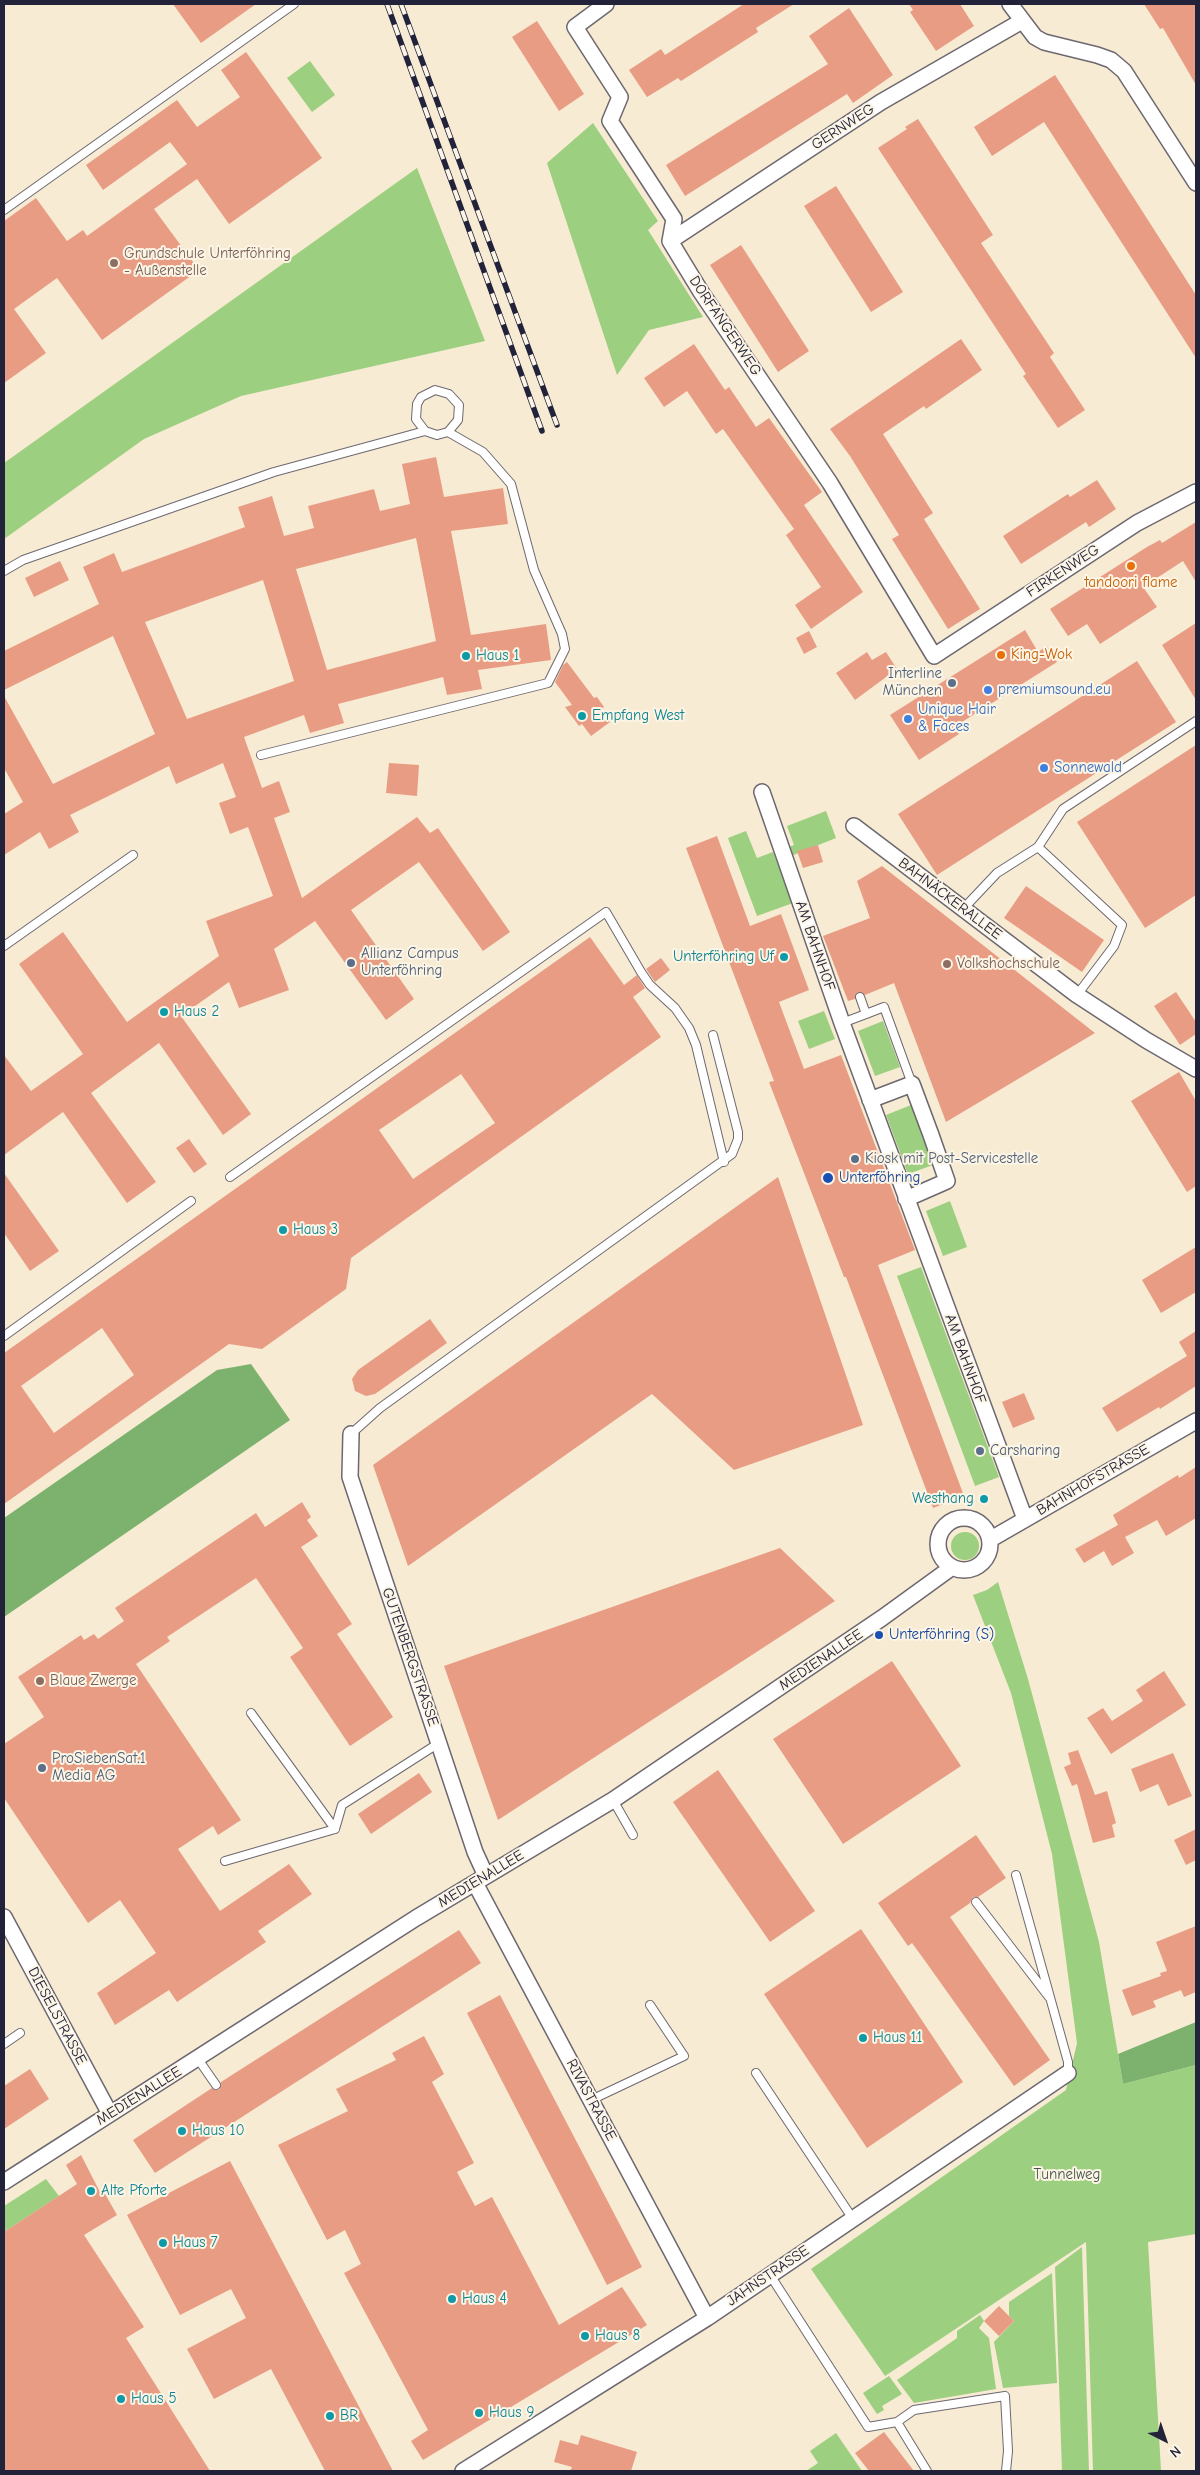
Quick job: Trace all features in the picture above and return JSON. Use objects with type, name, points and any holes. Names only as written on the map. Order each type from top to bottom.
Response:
[{"type":"street","points":[[606,4],[575,27],[620,96],[610,122],[674,219],[670,241]]},
{"type":"street","points":[[1010,4],[1035,37],[1044,42],[1097,55],[1110,60],[1124,71],[1196,183]]},
{"type":"street","name":"GERNWEG","points":[[670,241],[880,102],[1022,21]]},
{"type":"street","name":"DORFANGERWEG","points":[[670,241],[701,292],[830,483],[934,656]]},
{"type":"street","name":"FIRKENWEG","points":[[934,656],[1137,523],[1196,492]]},
{"type":"street","name":"AM BAHNHOF","points":[[762,792],[842,1023],[1025,1519]]},
{"type":"street","name":"BAHNÄCKERALLEE","points":[[854,826],[1077,994],[1146,1040],[1196,1069]]},
{"type":"street","points":[[870,1100],[912,1084],[947,1181],[906,1199]]},
{"type":"street","name":"BAHNHOFSTRASSE","points":[[991,1539],[1196,1421]]},
{"type":"street","name":"GUTENBERGSTRASSE","points":[[351,1434],[350,1477],[475,1852],[481,1879]]},
{"type":"street","points":[[957,1518],[974,1519],[982,1524],[991,1539],[988,1555],[978,1567],[964,1571],[951,1568],[944,1562],[938,1546],[938,1537],[949,1522],[957,1518]]},
{"type":"street","name":"MEDIENALLEE","points":[[4,2182],[416,1918],[613,1800],[910,1599],[951,1568]]},
{"type":"street","name":"RIVASTRASSE","points":[[481,1879],[591,2100],[707,2318]]},
{"type":"street","name":"DIESELSTRASSE","points":[[4,1917],[110,2114]]},
{"type":"street","name":"JAHNSTRASSE","points":[[463,2471],[707,2318],[1068,2074]]},
{"type":"lane","points":[[4,210],[294,4]]},
{"type":"lane","points":[[4,571],[23,560],[274,472],[425,431],[437,435],[448,432],[458,420],[459,406],[449,394],[435,390],[421,397],[417,404],[416,418],[425,431]]},
{"type":"lane","points":[[261,755],[548,683],[562,656],[564,641],[558,621],[534,570],[515,493],[511,484],[483,452],[448,432]]},
{"type":"lane","points":[[962,909],[998,873],[1038,847],[1063,809],[1196,721]]},
{"type":"lane","points":[[1038,847],[1122,925],[1114,946],[1077,994]]},
{"type":"lane","points":[[4,946],[133,855]]},
{"type":"lane","points":[[230,1177],[606,912],[650,985],[675,1008],[690,1028],[696,1044],[724,1162]]},
{"type":"lane","points":[[860,997],[866,1014]]},
{"type":"lane","points":[[842,1023],[884,1007],[912,1084]]},
{"type":"lane","points":[[351,1434],[380,1408],[724,1162],[735,1147],[738,1132],[713,1035]]},
{"type":"lane","points":[[4,1336],[191,1201]]},
{"type":"lane","points":[[251,1713],[335,1829]]},
{"type":"lane","points":[[335,1829],[342,1805],[438,1743]]},
{"type":"lane","points":[[613,1800],[632,1835]]},
{"type":"lane","points":[[225,1861],[335,1829]]},
{"type":"lane","points":[[1016,1875],[1068,2062],[1068,2074]]},
{"type":"lane","points":[[976,1902],[1051,2000]]},
{"type":"lane","points":[[591,2100],[684,2056],[650,2005]]},
{"type":"lane","points":[[4,2044],[20,2034]]},
{"type":"lane","points":[[198,2059],[216,2085]]},
{"type":"lane","points":[[756,2073],[853,2219]]},
{"type":"lane","points":[[770,2276],[868,2427],[897,2422],[914,2410],[1005,2396],[1008,2452],[1006,2471]]},
{"type":"lane","points":[[897,2422],[927,2471]]},
{"type":"green space","points":[[310,61],[335,95],[312,112],[287,78]]},
{"type":"green space","points":[[593,123],[658,221],[648,230],[703,317],[649,330],[617,375],[547,163]]},
{"type":"green space","points":[[417,168],[485,341],[241,396],[144,439],[4,539],[4,463]]},
{"type":"green space","points":[[826,811],[836,838],[791,856],[788,847],[794,845],[787,826]]},
{"type":"green space","points":[[746,831],[757,858],[773,852],[793,903],[757,916],[728,838]]},
{"type":"green space","points":[[824,1011],[835,1039],[809,1049],[798,1021]]},
{"type":"green space","points":[[883,1021],[900,1067],[875,1076],[858,1031]]},
{"type":"green space","points":[[911,1105],[933,1165],[908,1174],[886,1115]]},
{"type":"green space","points":[[950,1201],[967,1247],[943,1256],[926,1211]]},
{"type":"green space","points":[[921,1267],[999,1477],[975,1486],[897,1276]]},
{"type":"green space","points":[[251,1364],[290,1420],[4,1617],[4,1518],[217,1370]]},
{"type":"green space","points":[[965,1532],[975,1536],[979,1546],[975,1556],[965,1560],[955,1556],[951,1546],[955,1536]]},
{"type":"green space","name":"Tunnelweg","points":[[998,1582],[1028,1679],[1099,1942],[1123,2084],[1196,2065],[1196,2234],[1148,2242],[1161,2471],[1093,2471],[1086,2242],[885,2376],[811,2269],[1066,2090],[1077,2043],[1052,1854],[1011,1693],[973,1595],[987,1590]]},
{"type":"green space","points":[[1196,2022],[1196,2065],[1123,2084],[1118,2054]]},
{"type":"green space","points":[[46,2179],[59,2196],[4,2232],[4,2206]]},
{"type":"green space","points":[[1082,2247],[1089,2471],[1062,2471],[1055,2267]]},
{"type":"green space","points":[[1052,2273],[1057,2383],[1003,2388],[994,2342],[1014,2321],[1009,2316],[1009,2302]]},
{"type":"green space","points":[[980,2315],[984,2321],[979,2328],[989,2338],[996,2389],[914,2403],[897,2380],[957,2338],[957,2331]]},
{"type":"green space","points":[[889,2376],[902,2394],[882,2406],[884,2410],[877,2414],[863,2393]]},
{"type":"green space","points":[[836,2433],[862,2471],[806,2471],[818,2463],[810,2451]]},
{"type":"building","points":[[173,4],[256,4],[201,43]]},
{"type":"building","points":[[744,4],[794,4],[756,28],[758,32],[681,81],[678,78],[647,97],[629,70],[661,49],[665,55]]},
{"type":"building","points":[[909,4],[960,4],[974,26],[936,51],[910,12],[913,10]]},
{"type":"building","points":[[1144,4],[1196,4],[1196,85],[1163,28],[1160,29]]},
{"type":"building","points":[[849,8],[893,75],[853,103],[847,94],[685,196],[666,165],[828,64],[809,36]]},
{"type":"building","points":[[537,21],[584,94],[559,111],[512,37]]},
{"type":"building","points":[[246,52],[322,158],[229,224],[197,179],[154,209],[199,270],[102,340],[57,278],[14,309],[46,353],[4,383],[4,221],[36,198],[67,241],[83,230],[87,236],[187,164],[170,142],[103,190],[86,165],[177,100],[197,127],[240,97],[221,70]]},
{"type":"building","points":[[1055,75],[1196,295],[1196,358],[1044,122],[992,156],[974,127]]},
{"type":"building","points":[[918,119],[993,235],[981,243],[1054,353],[1050,357],[1085,410],[1058,428],[1023,376],[1026,374],[878,148],[907,129],[905,127]]},
{"type":"building","points":[[836,186],[903,292],[871,312],[804,206]]},
{"type":"building","points":[[741,245],[809,351],[778,372],[710,265]]},
{"type":"building","points":[[961,339],[982,370],[926,409],[924,406],[883,434],[933,513],[924,519],[980,609],[948,629],[892,539],[899,535],[850,456],[830,429]]},
{"type":"building","points":[[694,344],[725,390],[729,387],[756,427],[769,418],[822,492],[804,505],[863,592],[811,629],[795,605],[821,587],[786,535],[794,529],[723,429],[716,434],[687,391],[664,407],[644,378]]},
{"type":"building","points":[[436,457],[444,497],[503,488],[508,524],[451,531],[471,635],[546,624],[551,660],[478,670],[482,689],[447,695],[443,677],[338,704],[344,723],[310,733],[304,715],[244,737],[262,788],[279,781],[290,812],[274,818],[302,898],[417,817],[430,833],[438,828],[510,932],[483,951],[419,862],[351,910],[414,999],[386,1020],[315,921],[274,949],[289,990],[239,1008],[229,982],[181,1016],[251,1114],[223,1135],[159,1043],[91,1093],[156,1182],[127,1203],[63,1112],[4,1155],[4,1055],[31,1091],[83,1054],[19,964],[63,932],[127,1022],[219,956],[206,921],[273,896],[248,827],[230,834],[219,803],[236,797],[223,763],[176,784],[169,766],[70,815],[79,832],[49,849],[40,832],[4,855],[4,814],[23,802],[4,768],[4,696],[53,784],[155,734],[113,636],[4,690],[4,651],[99,604],[83,567],[114,553],[122,572],[245,527],[238,507],[272,496],[284,536],[314,528],[308,506],[374,489],[380,511],[410,504],[402,464]],"holes":[[[416,538],[436,641],[327,670],[296,569]],[[263,580],[294,681],[187,719],[145,622]]]},
{"type":"building","points":[[1097,480],[1116,509],[1089,527],[1086,522],[1021,564],[1003,536],[1068,494],[1070,497]]},
{"type":"building","points":[[1196,522],[1196,582],[1183,561],[1143,587],[1157,607],[1100,644],[1087,624],[1068,636],[1050,609],[1147,547],[1160,540],[1162,543]]},
{"type":"building","points":[[60,561],[69,580],[34,597],[25,578]]},
{"type":"building","points":[[1196,623],[1196,700],[1162,645]]},
{"type":"building","points":[[1025,630],[1038,652],[1047,646],[1057,662],[954,727],[959,734],[919,760],[890,715]]},
{"type":"building","points":[[809,631],[817,647],[804,654],[796,638]]},
{"type":"building","points":[[867,652],[872,660],[886,652],[897,669],[855,700],[836,673]]},
{"type":"building","points":[[1137,661],[1176,722],[937,875],[898,814]]},
{"type":"building","points":[[567,662],[594,698],[597,697],[604,707],[601,709],[610,722],[591,736],[582,724],[579,726],[565,707],[572,705],[555,682],[563,665]]},
{"type":"building","points":[[1196,745],[1196,895],[1145,928],[1077,822]]},
{"type":"building","points":[[389,763],[419,765],[417,796],[386,793]]},
{"type":"building","points":[[717,836],[750,926],[781,914],[809,990],[779,1002],[804,1069],[841,1055],[915,1250],[878,1265],[964,1496],[933,1508],[846,1277],[844,1277],[769,1082],[774,1081],[686,848]]},
{"type":"building","points":[[818,845],[823,862],[803,868],[797,851]]},
{"type":"building","name":"Volkshochschule","points":[[882,866],[1095,1033],[946,1122],[894,983],[865,995],[858,992],[855,999],[848,1001],[823,936],[870,918],[857,881]]},
{"type":"building","points":[[1026,886],[1104,940],[1082,972],[1004,918]]},
{"type":"building","name":"Haus 3","points":[[590,937],[624,985],[637,975],[645,988],[633,997],[661,1037],[351,1258],[346,1289],[262,1349],[229,1344],[4,1504],[4,1353]],"holes":[[[461,1074],[495,1123],[413,1179],[379,1130]],[[102,1328],[134,1375],[54,1433],[21,1386]]]},
{"type":"building","points":[[661,958],[670,970],[655,982],[646,969]]},
{"type":"building","points":[[1176,992],[1196,1022],[1196,1034],[1180,1045],[1154,1006]]},
{"type":"building","points":[[1179,1072],[1196,1101],[1196,1186],[1187,1192],[1131,1101]]},
{"type":"building","points":[[189,1139],[207,1164],[194,1173],[176,1148]]},
{"type":"building","points":[[4,1173],[59,1251],[30,1271],[4,1233]]},
{"type":"building","points":[[778,1177],[863,1425],[734,1470],[652,1394],[408,1566],[373,1465]]},
{"type":"building","points":[[1196,1247],[1196,1292],[1161,1313],[1142,1280]]},
{"type":"building","points":[[430,1319],[447,1343],[375,1394],[366,1396],[355,1391],[352,1379],[358,1370]]},
{"type":"building","points":[[1196,1331],[1196,1386],[1160,1409],[1159,1407],[1117,1432],[1102,1408],[1187,1356],[1179,1342]]},
{"type":"building","points":[[1024,1393],[1035,1419],[1013,1428],[1002,1402]]},
{"type":"building","points":[[1196,1467],[1196,1518],[1166,1536],[1157,1520],[1125,1537],[1134,1553],[1112,1566],[1104,1551],[1084,1563],[1075,1549],[1118,1525],[1113,1515],[1178,1475],[1179,1478]]},
{"type":"building","name":"ProSiebenSat.1 Media AG","points":[[302,1502],[311,1517],[307,1520],[318,1536],[301,1547],[352,1624],[337,1634],[393,1717],[350,1746],[290,1657],[303,1648],[256,1578],[167,1637],[170,1641],[136,1664],[241,1820],[218,1835],[213,1826],[178,1849],[220,1911],[289,1864],[312,1894],[258,1931],[266,1942],[177,2002],[169,1990],[115,2025],[97,1993],[156,1953],[120,1900],[88,1923],[4,1798],[4,1744],[44,1717],[18,1677],[81,1635],[84,1640],[94,1634],[98,1639],[124,1621],[115,1608],[256,1513],[265,1527]]},
{"type":"building","points":[[780,1548],[835,1601],[498,1820],[444,1666]]},
{"type":"building","points":[[892,1661],[961,1766],[843,1844],[773,1739]]},
{"type":"building","points":[[1164,1671],[1186,1705],[1111,1754],[1087,1718],[1103,1708],[1112,1721],[1143,1701],[1136,1690]]},
{"type":"building","points":[[1078,1750],[1095,1795],[1107,1791],[1116,1823],[1112,1825],[1115,1837],[1093,1843],[1077,1784],[1072,1786],[1064,1767],[1071,1764],[1068,1753]]},
{"type":"building","points":[[1173,1753],[1192,1796],[1168,1806],[1158,1784],[1140,1792],[1131,1769]]},
{"type":"building","points":[[718,1770],[815,1911],[770,1942],[673,1802]]},
{"type":"building","points":[[419,1773],[432,1792],[371,1834],[358,1814]]},
{"type":"building","points":[[1196,1829],[1196,1860],[1186,1865],[1174,1840]]},
{"type":"building","points":[[976,1835],[1006,1878],[978,1897],[973,1897],[970,1903],[950,1917],[1050,2060],[1014,2086],[912,1943],[908,1946],[878,1903]]},
{"type":"building","points":[[1196,1926],[1196,1992],[1184,1997],[1181,1990],[1153,2001],[1156,2007],[1132,2016],[1122,1990],[1161,1976],[1160,1973],[1167,1971],[1156,1942]]},
{"type":"building","name":"Haus 11","points":[[861,1929],[963,2082],[867,2148],[764,1994]]},
{"type":"building","points":[[459,1930],[481,1963],[155,2173],[133,2140],[212,2088],[219,2090],[221,2082]]},
{"type":"building","points":[[500,1995],[642,2267],[607,2285],[467,2013]]},
{"type":"building","points":[[424,2036],[444,2074],[432,2082],[474,2163],[457,2172],[475,2206],[492,2197],[559,2325],[622,2287],[647,2325],[423,2460],[411,2441],[428,2430],[344,2273],[361,2264],[345,2230],[327,2240],[278,2145],[348,2111],[336,2089],[396,2060],[392,2053]]},
{"type":"building","points":[[30,2069],[49,2099],[4,2129],[4,2086]]},
{"type":"building","points":[[81,2155],[101,2194],[104,2192],[117,2215],[84,2235],[144,2327],[126,2338],[210,2471],[4,2471],[4,2232],[77,2184],[66,2165]]},
{"type":"building","points":[[230,2161],[393,2471],[325,2471],[271,2369],[214,2399],[187,2349],[246,2318],[231,2289],[180,2315],[127,2215]]},
{"type":"building","points":[[999,2306],[1014,2321],[999,2336],[984,2321]]},
{"type":"building","points":[[884,2432],[914,2471],[869,2471],[855,2453]]},
{"type":"building","points":[[581,2435],[637,2452],[631,2471],[570,2471],[572,2467],[554,2462],[560,2440],[578,2445]]},
{"type":"railway","points":[[387,4],[542,431]]},
{"type":"railway","points":[[401,4],[557,425]]},
{"type":"place","name":"Grundschule Unterföhring - Außenstelle","points":[[114,263]]},
{"type":"place","name":"tandoori flame","points":[[1131,566]]},
{"type":"place","name":"King-Wok","points":[[1001,655]]},
{"type":"place","name":"Haus 1","points":[[466,656]]},
{"type":"place","name":"Interline München","points":[[952,683]]},
{"type":"place","name":"premiumsound.eu","points":[[988,690]]},
{"type":"place","name":"Empfang West","points":[[582,716]]},
{"type":"place","name":"Unique Hair & Faces","points":[[908,719]]},
{"type":"place","name":"Sonnewald","points":[[1044,768]]},
{"type":"place","name":"Unterföhring Uf","points":[[784,957]]},
{"type":"place","name":"Allianz Campus Unterföhring","points":[[351,963]]},
{"type":"place","name":"Volkshochschule","points":[[947,964]]},
{"type":"place","name":"Haus 2","points":[[164,1012]]},
{"type":"place","name":"Kiosk mit Post-Servicestelle","points":[[855,1159]]},
{"type":"place","name":"Unterföhring","points":[[828,1178]]},
{"type":"place","name":"Haus 3","points":[[283,1230]]},
{"type":"place","name":"Carsharing","points":[[980,1451]]},
{"type":"place","name":"Westhang","points":[[984,1499]]},
{"type":"place","name":"Unterföhring (S)","points":[[879,1635]]},
{"type":"place","name":"Blaue Zwerge","points":[[40,1681]]},
{"type":"place","name":"ProSiebenSat.1 Media AG","points":[[42,1768]]},
{"type":"place","name":"Haus 11","points":[[863,2038]]},
{"type":"place","name":"Haus 10","points":[[182,2131]]},
{"type":"place","name":"Alte Pforte","points":[[91,2191]]},
{"type":"place","name":"Haus 7","points":[[163,2243]]},
{"type":"place","name":"Haus 4","points":[[452,2299]]},
{"type":"place","name":"Haus 8","points":[[585,2336]]},
{"type":"place","name":"Haus 5","points":[[121,2399]]},
{"type":"place","name":"Haus 9","points":[[479,2413]]},
{"type":"place","name":"BR","points":[[330,2416]]}]
